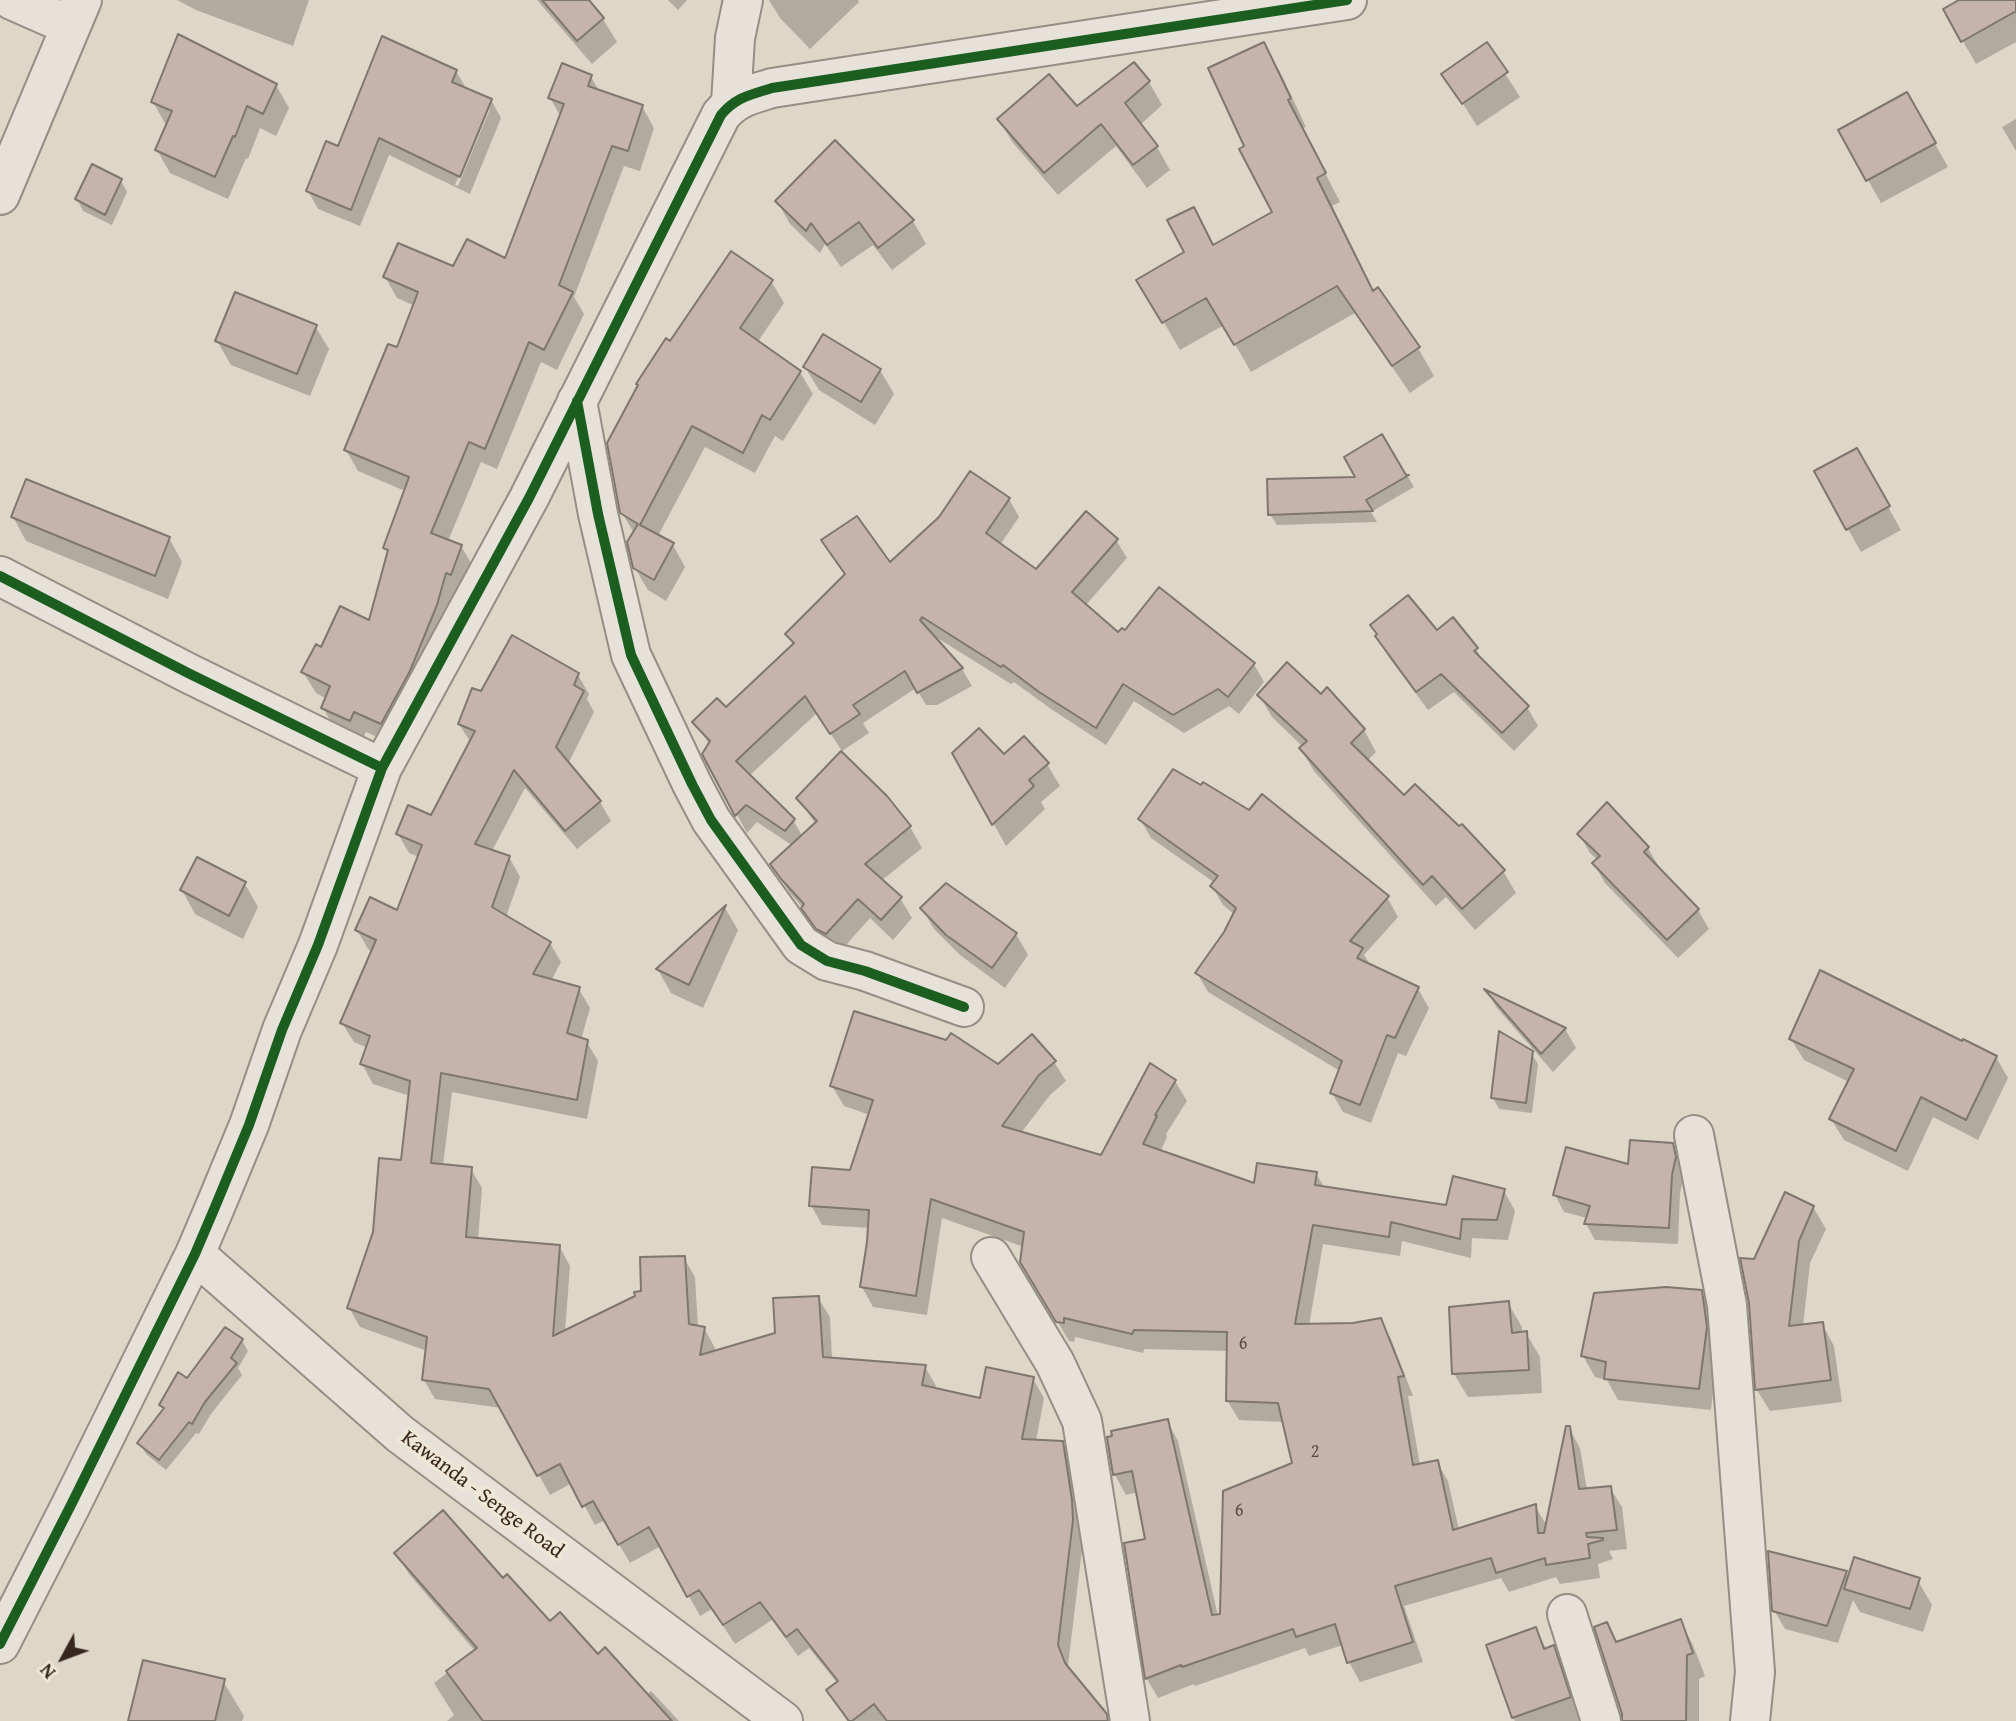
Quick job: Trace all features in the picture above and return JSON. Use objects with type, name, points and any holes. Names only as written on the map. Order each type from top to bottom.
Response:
[{"type":"street","points":[[0,195],[77,13],[12,0]]},
{"type":"street","points":[[731,103],[734,38],[743,0]]},
{"type":"street","points":[[0,1644],[195,1254],[249,1125],[282,1030],[318,945],[382,768],[528,498],[721,115],[731,103],[742,97],[772,88],[1347,0]]},
{"type":"street","points":[[577,401],[598,514],[631,655],[711,820],[802,945],[827,961],[865,971],[964,1007]]},
{"type":"street","points":[[0,576],[188,673],[382,768]]},
{"type":"street","points":[[1695,1135],[1727,1305],[1755,1672],[1750,1721]]},
{"type":"street","name":"Kawanda - Senge Road","points":[[195,1254],[400,1434],[783,1721]]},
{"type":"street","points":[[991,1257],[1055,1363],[1082,1420],[1130,1721]]},
{"type":"street","points":[[1567,1614],[1601,1721]]},
{"type":"building","points":[[542,0],[589,0],[604,18],[577,41]]},
{"type":"building","points":[[1959,0],[2016,0],[2016,11],[1961,42],[1943,9]]},
{"type":"building","points":[[178,34],[277,84],[263,114],[247,106],[215,177],[155,150],[172,111],[151,102]]},
{"type":"building","points":[[382,36],[457,70],[452,82],[492,99],[460,177],[379,138],[351,210],[306,191],[326,141],[338,146]]},
{"type":"building","points":[[1264,42],[1291,98],[1288,100],[1326,173],[1317,178],[1373,291],[1378,287],[1420,347],[1392,366],[1337,286],[1234,345],[1206,298],[1162,323],[1136,280],[1184,252],[1167,220],[1194,207],[1213,245],[1272,212],[1239,149],[1244,146],[1208,68]]},
{"type":"building","points":[[1487,42],[1508,72],[1462,104],[1441,74]]},
{"type":"building","points":[[1134,62],[1150,81],[1125,103],[1158,146],[1133,165],[1101,124],[1044,173],[997,119],[1049,74],[1077,106]]},
{"type":"building","points":[[562,63],[592,75],[588,86],[643,105],[628,151],[612,146],[559,285],[573,292],[544,350],[529,342],[485,449],[469,442],[431,533],[462,545],[451,575],[446,573],[437,605],[410,671],[381,724],[354,712],[350,721],[321,708],[330,686],[301,672],[316,644],[321,647],[340,606],[369,620],[388,550],[383,548],[409,477],[344,450],[388,344],[397,347],[418,292],[383,277],[398,243],[453,266],[467,239],[505,258],[564,104],[548,98]]},
{"type":"building","points":[[1907,92],[1936,143],[1866,181],[1838,130]]},
{"type":"building","points":[[835,140],[914,220],[878,248],[859,222],[827,245],[811,223],[806,231],[775,201]]},
{"type":"building","points":[[92,164],[122,179],[105,215],[75,199]]},
{"type":"building","points":[[731,251],[773,280],[740,328],[801,371],[770,420],[762,415],[743,453],[692,426],[640,525],[674,543],[654,580],[633,568],[627,542],[638,524],[620,513],[607,443],[638,385],[636,384],[666,338],[670,341]]},
{"type":"building","points":[[235,292],[317,325],[297,374],[215,341]]},
{"type":"building","points":[[823,334],[881,369],[861,402],[803,367]]},
{"type":"building","points":[[1382,434],[1406,475],[1409,475],[1366,500],[1373,511],[1268,515],[1267,479],[1355,477],[1344,457]]},
{"type":"building","points":[[1857,448],[1890,506],[1846,530],[1814,471]]},
{"type":"building","points":[[970,471],[1010,498],[986,533],[1036,569],[1086,511],[1118,539],[1072,592],[1118,632],[1122,628],[1125,630],[1159,587],[1255,663],[1228,697],[1218,689],[1173,715],[1123,684],[1096,728],[1039,692],[1003,665],[1001,667],[922,617],[920,620],[963,668],[917,693],[905,671],[853,705],[860,714],[830,734],[805,696],[736,761],[795,819],[785,831],[746,805],[735,816],[702,754],[710,741],[692,722],[717,698],[726,707],[794,643],[785,634],[845,574],[821,540],[857,516],[890,562],[939,517]]},
{"type":"building","points":[[26,479],[170,537],[155,576],[11,517]]},
{"type":"building","points":[[1408,595],[1437,630],[1453,617],[1478,648],[1474,651],[1529,706],[1502,733],[1441,674],[1416,692],[1375,636],[1377,634],[1370,625]]},
{"type":"building","points":[[512,635],[579,673],[574,685],[584,691],[556,747],[601,801],[565,831],[514,770],[475,844],[510,856],[492,907],[551,942],[533,974],[580,987],[567,1033],[588,1040],[577,1100],[441,1073],[431,1163],[472,1167],[466,1237],[560,1245],[553,1336],[635,1296],[634,1292],[641,1291],[640,1257],[685,1256],[689,1324],[705,1327],[700,1355],[775,1333],[773,1298],[819,1296],[823,1357],[926,1365],[922,1385],[980,1398],[986,1367],[1034,1377],[1022,1439],[1063,1441],[1072,1500],[1073,1520],[1058,1645],[1065,1663],[1107,1714],[1108,1721],[887,1721],[874,1704],[849,1721],[826,1690],[838,1681],[797,1629],[786,1637],[760,1602],[723,1625],[699,1590],[687,1597],[649,1527],[618,1545],[593,1501],[582,1507],[560,1464],[537,1476],[489,1389],[422,1380],[427,1337],[347,1308],[373,1232],[379,1158],[401,1160],[410,1081],[360,1064],[370,1036],[340,1023],[376,940],[355,930],[370,897],[397,910],[422,845],[396,834],[408,805],[431,815],[475,731],[458,724],[472,688],[481,691]]},
{"type":"building","points":[[1287,662],[1321,694],[1327,687],[1365,729],[1351,743],[1404,795],[1415,784],[1459,826],[1462,824],[1505,870],[1462,909],[1432,876],[1423,885],[1299,748],[1307,741],[1257,695]]},
{"type":"building","points":[[979,728],[1004,754],[1024,736],[1049,763],[1029,780],[1034,786],[992,825],[952,753]]},
{"type":"building","points":[[841,751],[887,796],[911,826],[865,864],[902,897],[881,920],[858,899],[826,934],[816,929],[801,908],[804,904],[770,864],[817,821],[796,798]]},
{"type":"building","points":[[1173,769],[1201,785],[1203,782],[1249,810],[1262,794],[1389,896],[1350,941],[1363,948],[1357,958],[1419,987],[1395,1038],[1387,1035],[1360,1105],[1330,1093],[1342,1061],[1195,973],[1224,932],[1236,908],[1210,886],[1218,876],[1138,819]]},
{"type":"building","points":[[1607,802],[1649,847],[1644,852],[1699,909],[1667,940],[1592,863],[1600,856],[1577,834]]},
{"type":"building","points":[[197,857],[246,882],[229,916],[180,890]]},
{"type":"building","points":[[946,883],[1017,933],[992,968],[946,935],[920,908]]},
{"type":"building","points":[[726,905],[689,985],[656,969]]},
{"type":"building","points":[[1820,970],[1997,1056],[1966,1120],[1921,1097],[1896,1151],[1829,1119],[1854,1069],[1789,1039]]},
{"type":"building","points":[[1484,989],[1566,1028],[1541,1054]]},
{"type":"building","points":[[854,1011],[946,1040],[951,1033],[998,1064],[1032,1034],[1056,1061],[1039,1075],[1002,1126],[1101,1155],[1150,1063],[1176,1080],[1155,1115],[1157,1116],[1143,1144],[1254,1183],[1257,1163],[1317,1172],[1315,1185],[1446,1205],[1453,1176],[1505,1189],[1497,1220],[1462,1219],[1460,1239],[1391,1222],[1389,1237],[1313,1225],[1295,1324],[1353,1323],[1381,1318],[1404,1376],[1398,1377],[1413,1465],[1438,1460],[1453,1530],[1536,1504],[1538,1533],[1544,1533],[1566,1426],[1570,1426],[1579,1489],[1611,1486],[1617,1530],[1586,1533],[1587,1537],[1603,1538],[1588,1544],[1590,1558],[1546,1565],[1545,1558],[1496,1573],[1491,1558],[1395,1586],[1413,1642],[1347,1663],[1335,1624],[1296,1637],[1293,1629],[1145,1679],[1124,1543],[1145,1539],[1132,1471],[1113,1475],[1107,1437],[1112,1436],[1111,1431],[1168,1419],[1212,1615],[1220,1614],[1223,1491],[1292,1463],[1278,1403],[1226,1401],[1227,1332],[1134,1330],[1132,1334],[1064,1318],[1064,1323],[1056,1322],[1020,1262],[1024,1232],[931,1199],[916,1296],[860,1287],[869,1210],[809,1206],[812,1167],[850,1170],[873,1100],[830,1086]]},
{"type":"building","points":[[1499,1031],[1533,1051],[1526,1103],[1491,1098]]},
{"type":"building","points":[[1630,1140],[1673,1143],[1676,1157],[1672,1175],[1669,1228],[1584,1224],[1590,1206],[1553,1195],[1566,1147],[1628,1164]]},
{"type":"building","points":[[1785,1192],[1814,1206],[1799,1241],[1789,1326],[1823,1322],[1831,1380],[1755,1390],[1749,1303],[1740,1258],[1754,1259]]},
{"type":"building","points":[[1666,1287],[1702,1290],[1707,1327],[1699,1389],[1604,1379],[1606,1362],[1581,1356],[1594,1293]]},
{"type":"building","points":[[1509,1301],[1512,1333],[1527,1331],[1529,1370],[1452,1374],[1449,1307]]},
{"type":"building","points":[[225,1327],[243,1339],[231,1358],[237,1363],[205,1402],[192,1424],[189,1422],[159,1460],[137,1443],[164,1408],[159,1405],[178,1372],[187,1378]]},
{"type":"building","points":[[443,1510],[503,1578],[507,1574],[550,1621],[560,1612],[598,1654],[605,1647],[672,1721],[483,1721],[446,1671],[477,1648],[394,1553]]},
{"type":"building","points":[[1768,1551],[1847,1571],[1827,1626],[1772,1611]]},
{"type":"building","points":[[1854,1557],[1920,1578],[1910,1609],[1844,1589]]},
{"type":"building","points":[[1681,1619],[1693,1653],[1687,1655],[1686,1721],[1622,1721],[1594,1627],[1607,1622],[1616,1642]]},
{"type":"building","points":[[1536,1627],[1544,1649],[1554,1645],[1571,1697],[1512,1718],[1486,1645]]},
{"type":"building","points":[[143,1660],[225,1679],[215,1721],[128,1721]]},
{"type":"cycle path","points":[[382,768],[529,498],[721,115],[732,104],[772,88],[1347,0]]},
{"type":"cycle path","points":[[577,401],[598,514],[631,655],[711,820],[801,945],[827,961],[865,971],[964,1007]]},
{"type":"cycle path","points":[[0,576],[188,673],[382,768],[318,945],[282,1030],[249,1125],[195,1254],[0,1644]]}]
